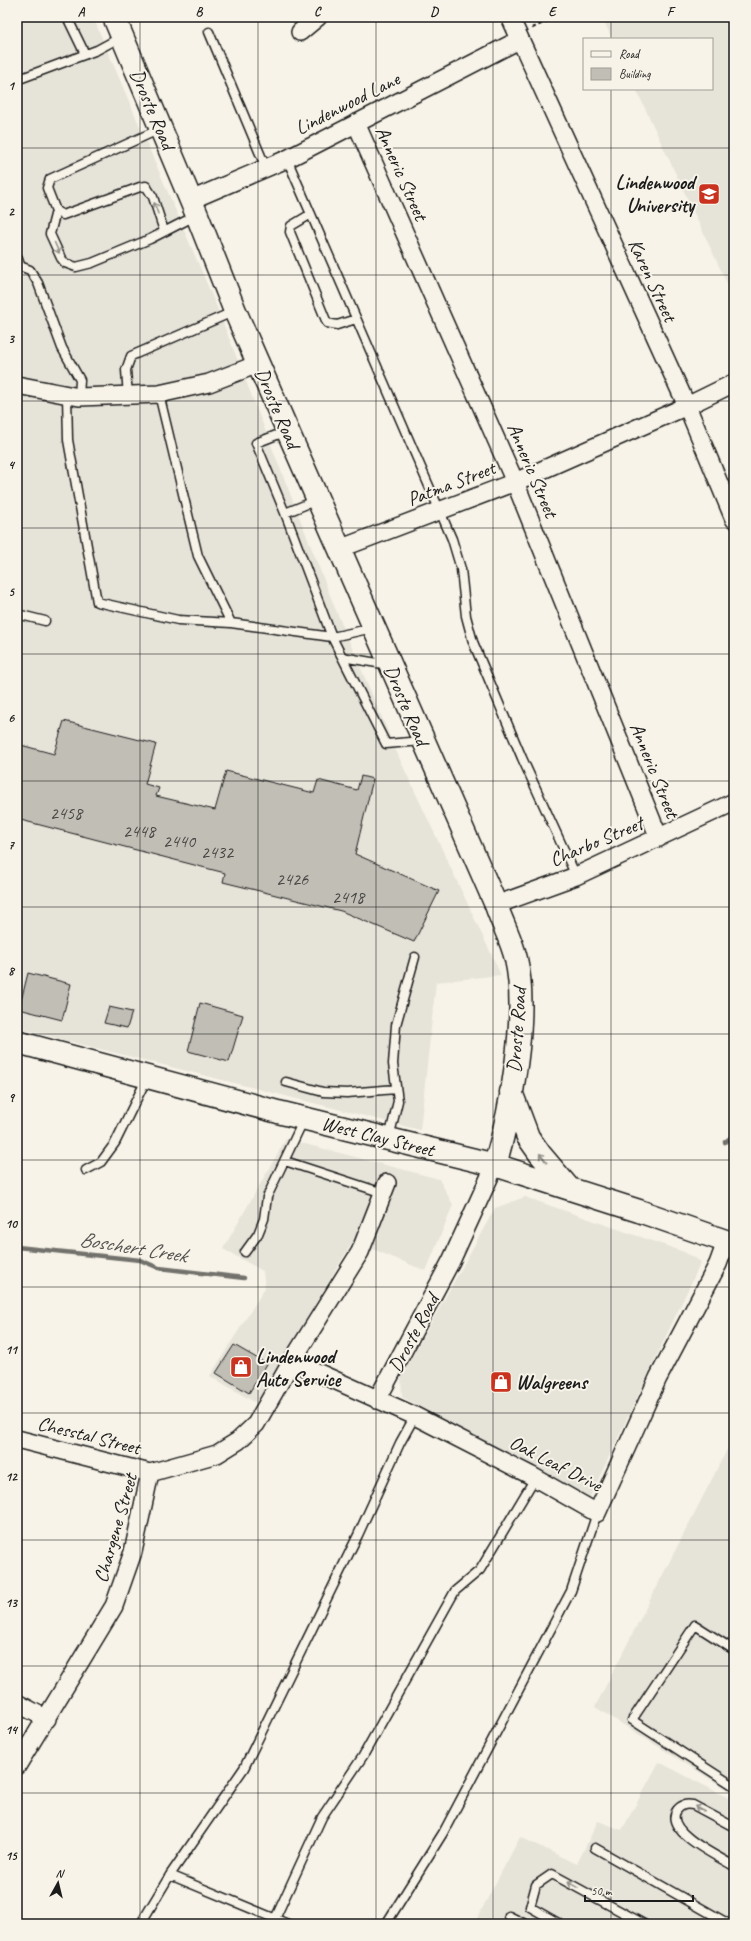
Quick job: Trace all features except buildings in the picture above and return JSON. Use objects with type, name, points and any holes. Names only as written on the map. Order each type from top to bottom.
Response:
[{"type":"street","points":[[300,32],[318,17]]},
{"type":"street","name":"Karen Street","points":[[510,17],[687,406],[734,519]]},
{"type":"street","name":"Droste Road","points":[[118,27],[194,207],[235,311],[391,666],[422,741],[496,905],[516,959],[522,998],[511,1092],[495,1164],[451,1261],[377,1400]]},
{"type":"street","name":"Lindenwood Lane","points":[[194,207],[518,37]]},
{"type":"street","name":"Anneric Street","points":[[356,123],[515,482],[659,838]]},
{"type":"street","points":[[17,385],[73,396],[128,396],[159,394],[208,383],[258,364]]},
{"type":"street","name":"Patma Street","points":[[339,549],[515,482],[687,406],[734,383]]},
{"type":"street","name":"Charbo Street","points":[[496,905],[576,876],[734,802]]},
{"type":"street","name":"West Clay Street","points":[[17,1042],[305,1119],[495,1164],[568,1187],[730,1243]]},
{"type":"street","points":[[511,1092],[528,1137],[540,1154],[568,1187]]},
{"type":"street","name":"Chargene Street","points":[[17,1766],[47,1719],[114,1606],[133,1552],[150,1473],[216,1454],[238,1441],[256,1424],[292,1361],[360,1252],[385,1188]]},
{"type":"street","name":"Oak Leaf Drive","points":[[292,1361],[415,1416],[534,1478],[597,1513],[631,1434],[714,1270],[730,1243]]},
{"type":"street","name":"Chesstal Street","points":[[17,1439],[150,1473]]},
{"type":"street","points":[[17,1703],[47,1719]]},
{"type":"lane","points":[[68,17],[85,54]]},
{"type":"lane","points":[[22,78],[98,50],[118,27]]},
{"type":"lane","points":[[209,32],[266,168]]},
{"type":"lane","points":[[161,129],[50,179],[47,188],[56,211],[50,234],[61,258],[66,263],[76,267],[92,263],[150,239],[164,231],[194,207]]},
{"type":"lane","points":[[287,159],[452,539],[458,559],[466,616],[473,642],[522,758],[576,876]]},
{"type":"lane","points":[[56,211],[63,215],[146,186],[153,197],[164,231]]},
{"type":"lane","points":[[311,214],[291,226],[290,232],[327,323],[337,325],[356,319]]},
{"type":"lane","points":[[17,256],[18,265],[30,270],[38,283],[62,348],[80,380],[73,396],[68,440],[97,602],[178,620],[231,623],[332,637],[374,627]]},
{"type":"lane","points":[[128,396],[126,370],[131,356],[235,311]]},
{"type":"lane","points":[[159,394],[198,556],[231,623]]},
{"type":"lane","points":[[287,431],[256,443],[286,513],[332,637],[386,744],[422,741]]},
{"type":"lane","points":[[286,513],[318,500]]},
{"type":"lane","points":[[17,614],[45,621]]},
{"type":"lane","points":[[342,657],[391,666]]},
{"type":"lane","points":[[389,1139],[398,1101],[393,1064],[396,1025],[415,957]]},
{"type":"lane","points":[[86,1170],[101,1162],[115,1143],[147,1077]]},
{"type":"lane","points":[[286,1082],[323,1092],[335,1093],[396,1090]]},
{"type":"lane","points":[[246,1252],[258,1234],[264,1219],[267,1197],[305,1119]]},
{"type":"lane","points":[[285,1161],[385,1188]]},
{"type":"lane","points":[[143,1920],[170,1875],[244,1768],[358,1535],[400,1443],[415,1416]]},
{"type":"lane","points":[[276,1919],[322,1817],[363,1756],[455,1591],[480,1570],[534,1478]]},
{"type":"lane","points":[[386,1924],[443,1833],[571,1591],[597,1513]]},
{"type":"lane","points":[[734,1650],[694,1625],[632,1720],[734,1786]]},
{"type":"lane","points":[[734,1827],[693,1805],[686,1804],[681,1806],[676,1812],[675,1822],[680,1830],[691,1841],[734,1866]]},
{"type":"lane","points":[[595,1848],[729,1924]]},
{"type":"lane","points":[[560,1924],[530,1907],[536,1885],[552,1874],[644,1924]]},
{"type":"lane","points":[[170,1875],[288,1924]]},
{"type":"lane","points":[[509,1916],[525,1924]]},
{"type":"path","points":[[518,37],[556,17]]},
{"type":"shaded area","points":[[17,17],[93,17],[216,305],[335,608],[401,762],[501,975],[436,982],[420,1130],[17,1028]]},
{"type":"shaded area","name":"Lindenwood University","points":[[602,17],[734,17],[734,298],[636,90],[713,90],[713,38],[612,38]]},
{"type":"shaded area","points":[[286,1139],[439,1179],[453,1205],[426,1271],[353,1241],[256,1403],[210,1376],[265,1288],[263,1271],[223,1249]]},
{"type":"shaded area","points":[[525,1197],[684,1252],[701,1262],[590,1497],[402,1397],[401,1377],[495,1208]]},
{"type":"shaded area","points":[[734,1436],[734,1794],[595,1707]]},
{"type":"shaded area","points":[[659,1762],[734,1801],[734,1924],[474,1924],[520,1837],[577,1864],[598,1821],[622,1830]]},
{"type":"waterway","name":"Boschert Creek","points":[[725,1142],[734,1135]]},
{"type":"waterway","name":"Boschert Creek","points":[[17,1247],[140,1260],[159,1268],[244,1278]]},
{"type":"place","name":"Lindenwood University","points":[[709,194]]},
{"type":"place","name":"Lindenwood Auto Service","points":[[241,1367]]},
{"type":"place","name":"Walgreens","points":[[501,1382]]}]
